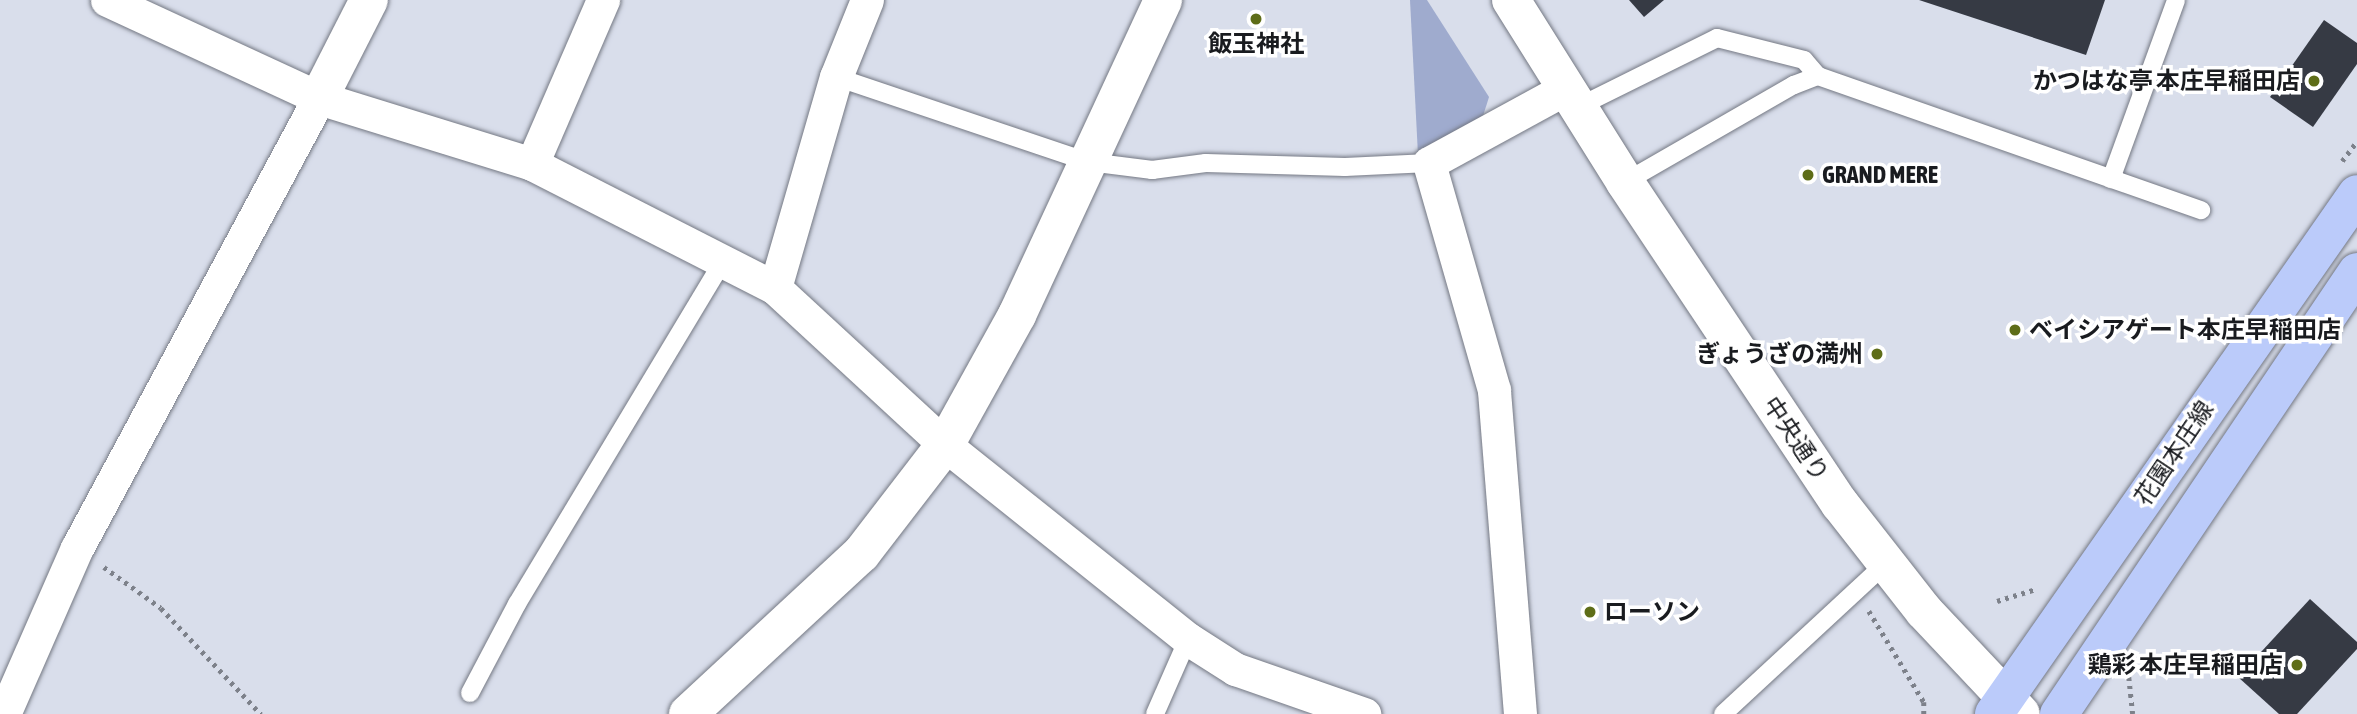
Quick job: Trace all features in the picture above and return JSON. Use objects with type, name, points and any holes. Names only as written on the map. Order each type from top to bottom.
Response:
[{"type":"main road","name":"花園本庄線","points":[[2007,709],[2357,194]]},
{"type":"main road","points":[[2059,714],[2357,272]]},
{"type":"street","points":[[4,714],[77,548],[369,0]]},
{"type":"street","points":[[532,164],[603,0]]},
{"type":"street","points":[[775,288],[836,77],[867,0]]},
{"type":"street","points":[[688,714],[861,554],[944,445],[1017,315],[1163,0]]},
{"type":"street","name":"中央通り","points":[[1511,0],[1625,182],[1840,504],[2007,709]]},
{"type":"street","points":[[127,4],[319,98],[532,164],[775,288],[944,445],[1188,639],[1235,669],[1364,714]]},
{"type":"street","points":[[1520,714],[1494,390],[1429,163],[1572,98]]},
{"type":"lane","points":[[2111,179],[2176,0]]},
{"type":"lane","points":[[1572,98],[1717,38],[1804,60],[1818,76],[2201,210]]},
{"type":"lane","points":[[1625,182],[1794,85],[1818,76]]},
{"type":"lane","points":[[836,77],[1089,162],[1152,170],[1206,163],[1345,167],[1429,163]]},
{"type":"lane","points":[[470,693],[517,604],[723,261]]},
{"type":"lane","points":[[1723,714],[1886,563]]},
{"type":"lane","points":[[1155,714],[1188,639]]},
{"type":"path","points":[[77,548],[161,608],[261,714]]},
{"type":"path","points":[[1856,590],[1924,702],[1924,714]]},
{"type":"path","points":[[1997,601],[2021,596]]},
{"type":"shaded area","points":[[1410,0],[1427,0],[1489,97],[1483,116],[1418,155]]},
{"type":"building","points":[[1629,0],[1664,0],[1644,17]]},
{"type":"building","points":[[1919,0],[2105,0],[2086,55]]},
{"type":"building","name":"かつはな亭 本庄早稲田店","points":[[2324,20],[2357,43],[2357,64],[2313,127],[2270,97]]},
{"type":"building","points":[[2310,599],[2357,642],[2357,649],[2297,714],[2279,714],[2238,677]]},
{"type":"place","name":"飯玉神社","points":[[1256,19]]},
{"type":"place","name":"かつはな亭 本庄早稲田店","points":[[2314,81]]},
{"type":"place","name":"GRAND MERE","points":[[1808,175]]},
{"type":"place","name":"ベイシアゲート本庄早稲田店","points":[[2015,330]]},
{"type":"place","name":"ぎょうざの満州","points":[[1877,354]]},
{"type":"place","name":"ローソン","points":[[1590,612]]},
{"type":"place","name":"鶏彩 本庄早稲田店","points":[[2297,665]]}]
